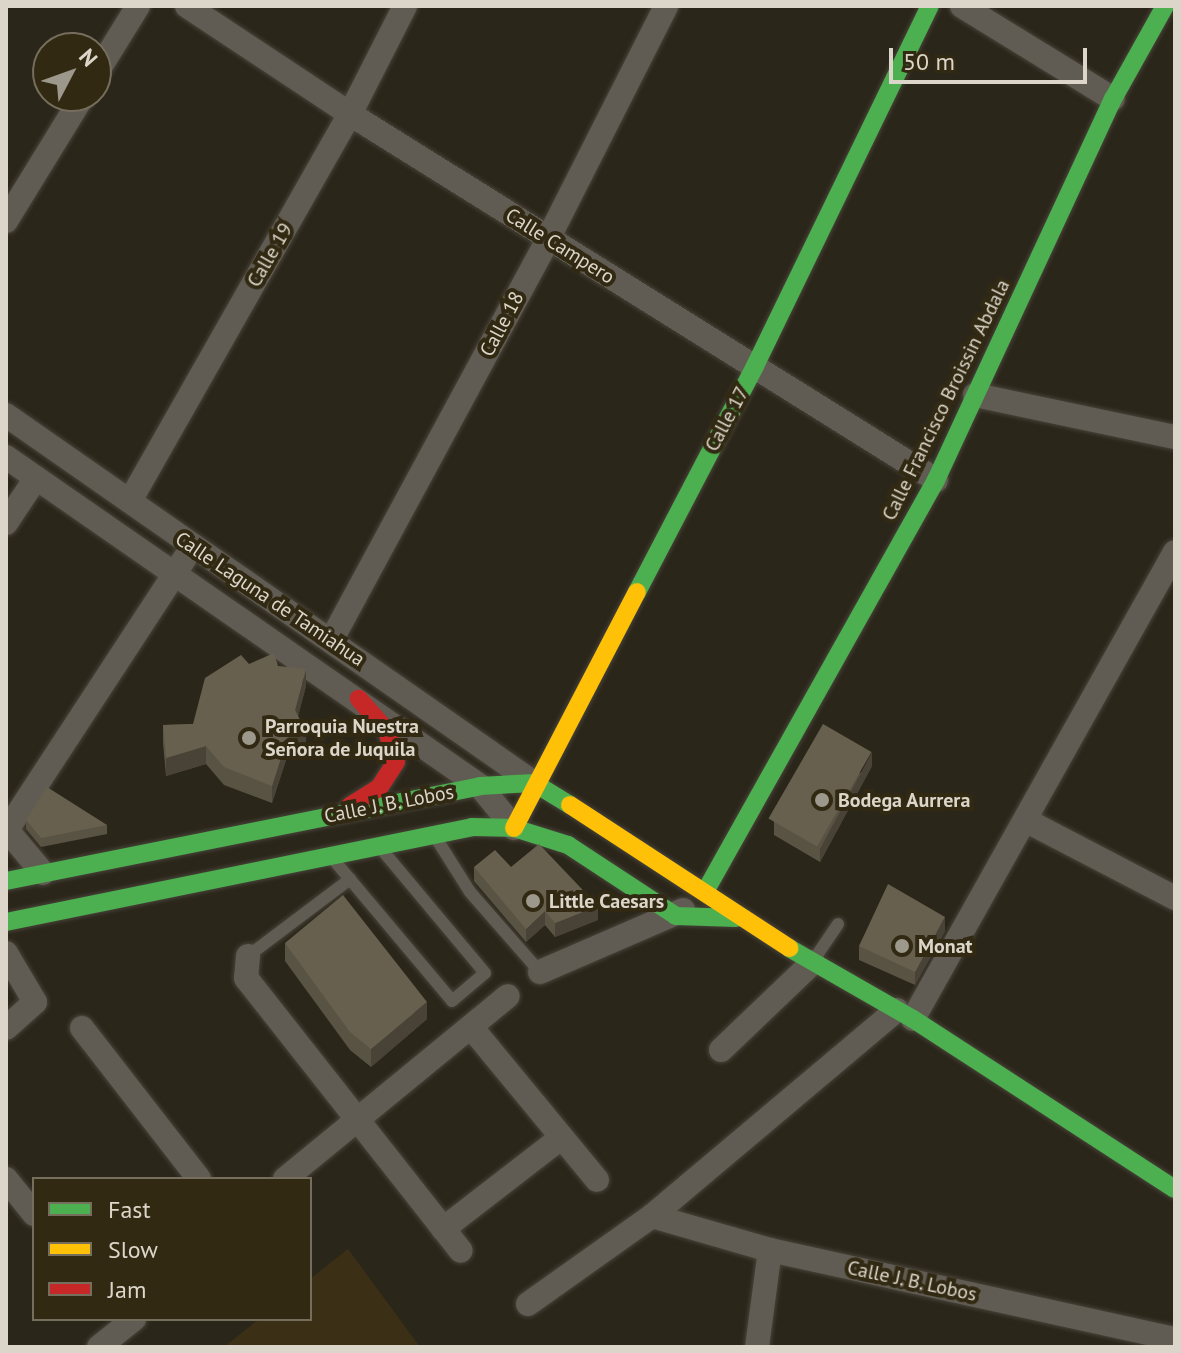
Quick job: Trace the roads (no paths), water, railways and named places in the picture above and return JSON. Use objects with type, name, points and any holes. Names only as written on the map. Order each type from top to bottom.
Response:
[{"type":"main road","name":"Calle 17","points":[[514,828],[534,783],[755,366],[930,6]]},
{"type":"main road","name":"Calle Francisco Broissin Abdala","points":[[706,890],[936,480],[1113,99],[1165,6]]},
{"type":"main road","points":[[324,817],[379,788],[396,762],[387,731],[359,699]]},
{"type":"main road","name":"Calle J. B. Lobos","points":[[6,881],[480,786],[534,783]]},
{"type":"main road","points":[[534,783],[706,890],[736,918],[905,1015],[1175,1189]]},
{"type":"main road","name":"Calle J. B. Lobos","points":[[6,922],[333,859],[472,827],[514,828],[568,845],[676,916]]},
{"type":"main road","points":[[676,916],[736,918]]},
{"type":"street","points":[[112,48],[138,6]]},
{"type":"street","name":"Calle Campero","points":[[187,6],[350,114],[936,480]]},
{"type":"street","name":"Calle 19","points":[[130,501],[350,114],[405,6]]},
{"type":"street","name":"Calle 18","points":[[332,639],[548,239],[666,6]]},
{"type":"street","points":[[962,6],[1113,99]]},
{"type":"street","points":[[6,221],[73,112]]},
{"type":"street","points":[[975,395],[1175,437]]},
{"type":"street","name":"Calle Laguna de Tamiahua","points":[[6,415],[192,547],[332,639],[534,783]]},
{"type":"street","name":"Calle Laguna de Tamiahua","points":[[6,457],[177,572],[480,786],[514,828]]},
{"type":"street","points":[[6,523],[36,478]]},
{"type":"street","points":[[43,873],[6,830],[192,547]]},
{"type":"street","points":[[528,1304],[652,1216],[905,1015],[1027,821],[1175,552]]},
{"type":"street","points":[[1027,821],[1175,898]]},
{"type":"street","points":[[540,972],[676,916],[706,890]]},
{"type":"street","points":[[6,953],[35,1002],[6,1028]]},
{"type":"street","points":[[248,956],[246,978],[354,1121],[461,1251]]},
{"type":"street","points":[[721,1050],[813,962]]},
{"type":"street","points":[[287,1177],[508,996]]},
{"type":"street","points":[[471,1027],[597,1180]]},
{"type":"street","points":[[82,1028],[197,1177]]},
{"type":"street","points":[[443,1229],[562,1137]]},
{"type":"street","points":[[6,1179],[32,1212]]},
{"type":"street","name":"Calle J. B. Lobos","points":[[652,1216],[770,1250],[1175,1339]]},
{"type":"street","points":[[757,1347],[770,1250]]},
{"type":"street","points":[[99,1347],[125,1322]]},
{"type":"lane","points":[[434,836],[470,892],[540,972]]},
{"type":"lane","points":[[333,859],[452,1001],[485,973],[380,847]]},
{"type":"lane","points":[[248,956],[350,879]]},
{"type":"lane","points":[[813,962],[838,924]]},
{"type":"place","name":"Parroquia Nuestra Señora de Juquila","points":[[249,738]]},
{"type":"place","name":"Bodega Aurrera","points":[[822,800]]},
{"type":"place","name":"Little Caesars","points":[[533,901]]},
{"type":"place","name":"Monat","points":[[902,946]]}]
